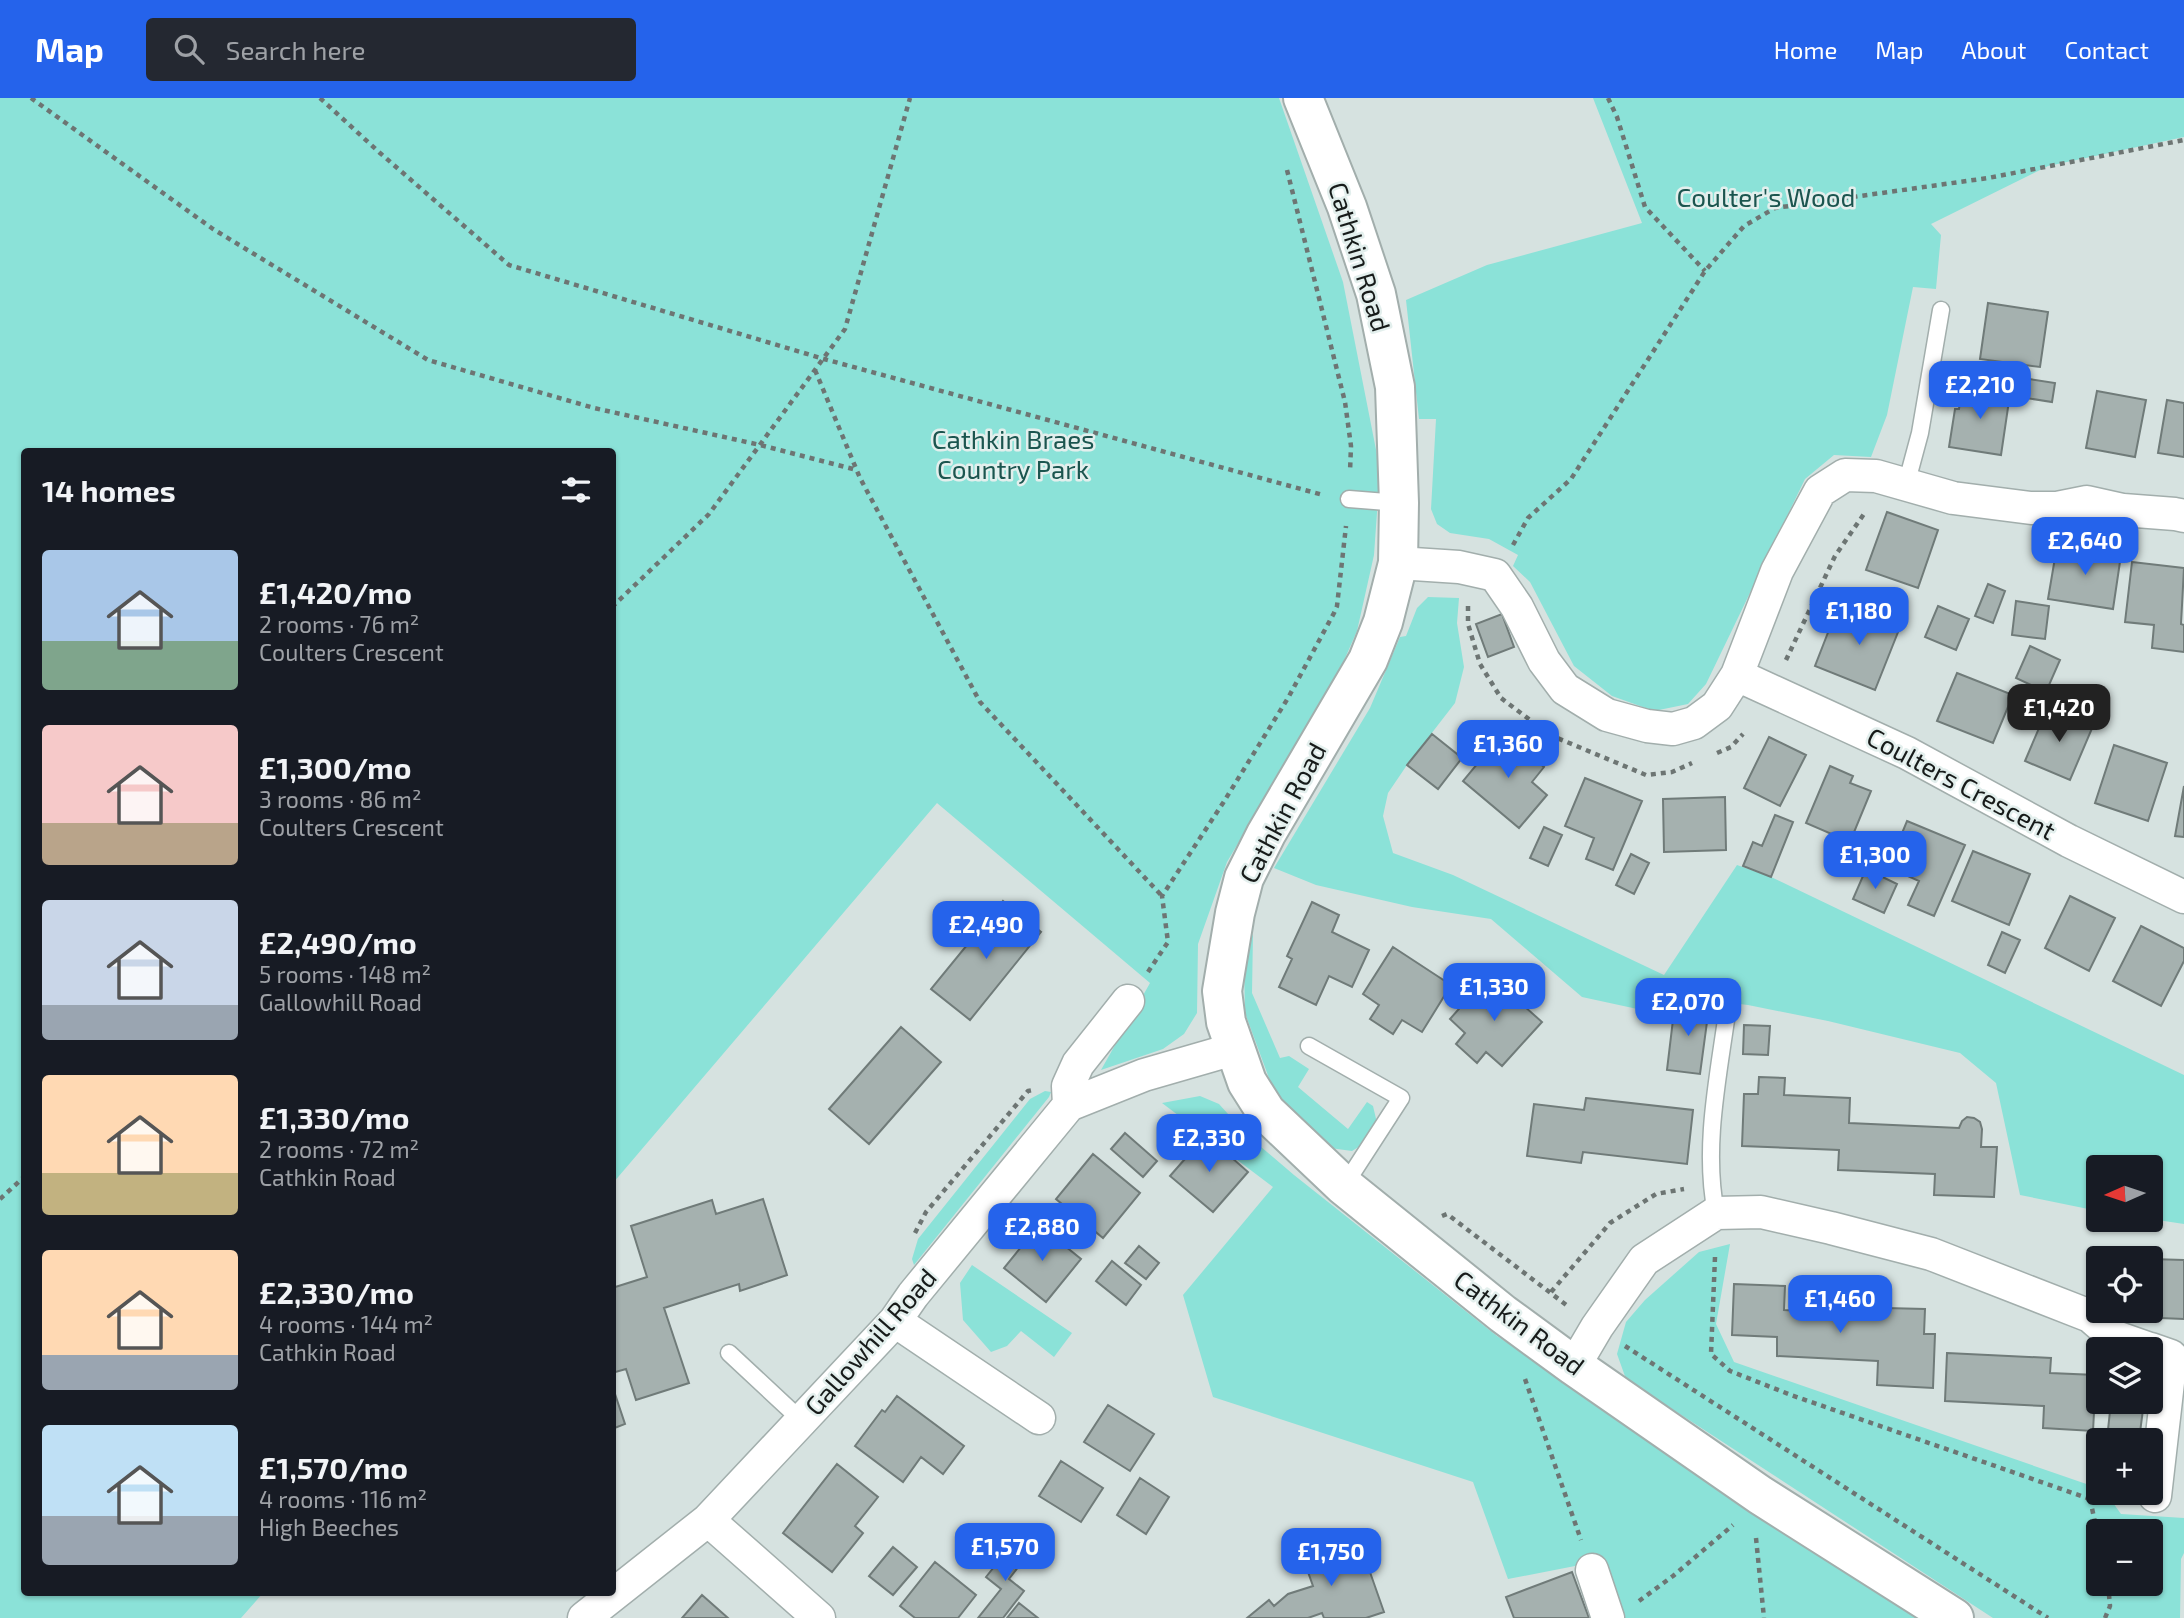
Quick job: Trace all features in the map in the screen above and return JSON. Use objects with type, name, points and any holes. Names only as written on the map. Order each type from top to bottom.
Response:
[{"type":"main road","name":"Cathkin Road","points":[[1303,98],[1347,207],[1376,294],[1395,387],[1398,563],[1383,622],[1368,660],[1266,834],[1244,878],[1233,923],[1222,990],[1226,1022],[1247,1082],[1266,1112],[1344,1186],[1503,1314],[1760,1495],[1954,1618]]},
{"type":"street","points":[[1398,563],[1482,572],[1517,607],[1544,661],[1566,689],[1607,715],[1647,726],[1673,729],[1694,723],[1717,706],[1737,675],[1777,571],[1820,491],[1845,475],[1875,476],[1954,498],[2031,508],[2057,508],[2087,502],[2123,510],[2184,516]]},
{"type":"street","name":"Coulters Crescent","points":[[1737,675],[1908,753],[2069,841],[2184,897]]},
{"type":"street","points":[[1069,1105],[1068,1086],[1078,1064],[1128,1001]]},
{"type":"street","name":"Gallowhill Road","points":[[616,1593],[708,1520],[895,1321],[913,1295],[1069,1105],[1144,1075],[1234,1049]]},
{"type":"street","points":[[1574,1366],[1597,1327],[1644,1260],[1714,1200],[1931,1254],[2090,1316],[2116,1337]]},
{"type":"street","points":[[895,1321],[1039,1418]]},
{"type":"street","points":[[2163,1353],[2171,1356],[2163,1428]]},
{"type":"street","points":[[708,1520],[819,1618]]},
{"type":"street","points":[[1592,1570],[1622,1611]]},
{"type":"street","name":"Gallowhill Road","points":[[584,1618],[612,1596]]},
{"type":"lane","points":[[1906,485],[1920,433],[1941,310]]},
{"type":"lane","points":[[1349,499],[1399,503]]},
{"type":"lane","points":[[1714,1200],[1712,1125],[1727,1013]]},
{"type":"lane","points":[[1309,1046],[1401,1098],[1344,1186]]},
{"type":"lane","points":[[729,1353],[802,1421]]},
{"type":"path","points":[[31,98],[213,229],[428,360],[594,408],[857,470]]},
{"type":"path","points":[[320,98],[509,265],[824,359],[1313,492],[1349,499]]},
{"type":"path","points":[[616,603],[709,514],[845,329],[910,98]]},
{"type":"path","points":[[1608,98],[1617,117],[1645,207],[1706,271]]},
{"type":"path","points":[[1695,762],[1672,772],[1646,775],[1550,734],[1502,698],[1480,664],[1468,624],[1482,572],[1528,518],[1571,479],[1706,271],[1744,226],[1775,208],[1988,178],[2184,140]]},
{"type":"path","points":[[1162,896],[1288,698],[1337,606],[1352,446],[1345,401],[1284,160]]},
{"type":"path","points":[[815,370],[857,470],[980,702],[1162,896],[1168,942],[1128,1001]]},
{"type":"path","points":[[1707,757],[1731,747],[1743,734],[1771,690],[1835,556],[1868,508],[1875,476]]},
{"type":"path","points":[[0,1199],[21,1180]]},
{"type":"path","points":[[1551,1292],[1610,1223],[1656,1194],[1681,1189],[1714,1200],[1711,1354],[1730,1371],[1791,1395],[2086,1498]]},
{"type":"path","points":[[1405,1235],[1447,1214],[1597,1327],[2049,1618]]},
{"type":"path","points":[[1525,1378],[1592,1570]]},
{"type":"path","points":[[1622,1611],[1673,1576],[1733,1524]]},
{"type":"path","points":[[1756,1535],[1764,1618]]},
{"type":"path","points":[[2105,1618],[2110,1606],[2109,1596]]},
{"type":"green space","name":"Cathkin Braes Country Park","points":[[0,98],[1279,98],[1343,282],[1380,470],[1374,555],[1357,631],[1339,672],[1227,862],[1198,944],[1197,1013],[1184,1034],[1163,1049],[1101,1070],[1150,983],[937,803],[616,1179],[616,448],[21,448],[21,1596],[260,1596],[241,1618],[0,1618]]},
{"type":"green space","name":"Coulter's Wood","points":[[1593,98],[2184,98],[2184,137],[2048,166],[1931,224],[1941,235],[1936,289],[1913,287],[1887,415],[1871,457],[1834,455],[1805,479],[1706,684],[1688,704],[1654,711],[1612,696],[1574,666],[1530,582],[1513,566],[1518,555],[1489,539],[1450,533],[1437,524],[1431,509],[1436,419],[1419,419],[1406,300],[1487,265],[1642,223]]},
{"type":"green space","points":[[1428,597],[1459,598],[1457,623],[1464,667],[1455,703],[1388,793],[1383,816],[1393,853],[1453,875],[1664,975],[1737,865],[1771,877],[2184,1075],[2184,1224],[2163,1221],[2163,1155],[2086,1155],[2086,1209],[2020,1195],[1996,1083],[1960,1053],[1748,1005],[1681,997],[1642,1010],[1582,997],[1491,919],[1412,907],[1316,885],[1274,868],[1370,708],[1400,637],[1406,636],[1417,608]]},
{"type":"green space","points":[[1253,933],[1252,993],[1280,1058],[1289,1056],[1309,1069],[1298,1087],[1348,1129],[1367,1102],[1373,1106],[1377,1123],[1365,1143],[1352,1151],[1330,1148],[1306,1130],[1273,1089],[1245,1013],[1244,964]]},
{"type":"green space","points":[[1045,1091],[1051,1092],[1049,1097],[914,1265],[912,1259],[918,1239],[1030,1099]]},
{"type":"green space","points":[[1200,1096],[1219,1104],[1247,1135],[1294,1175],[1497,1336],[1920,1618],[1618,1618],[1596,1559],[1575,1566],[1508,1579],[1473,1482],[1213,1397],[1183,1295],[1273,1187],[1162,1103]]},
{"type":"green space","points":[[1730,1244],[1716,1324],[1734,1362],[2086,1484],[2086,1505],[2115,1505],[2121,1514],[2184,1518],[2180,1618],[1993,1618],[1626,1379],[1617,1354],[1626,1322],[1645,1300],[1699,1252]]},
{"type":"green space","points":[[972,1265],[1072,1333],[1054,1357],[1021,1331],[1007,1346],[991,1352],[963,1320],[960,1283]]},
{"type":"building","points":[[1988,303],[2048,312],[2040,367],[1980,359]]},
{"type":"building","points":[[2023,378],[2055,383],[2052,402],[2020,397]]},
{"type":"building","points":[[1962,387],[2010,394],[2001,455],[1949,447],[1955,409],[1959,409]]},
{"type":"building","points":[[2097,391],[2146,400],[2135,457],[2086,448]]},
{"type":"building","points":[[2167,400],[2184,403],[2184,457],[2158,453]]},
{"type":"building","points":[[1887,512],[1938,530],[1918,588],[1866,570]]},
{"type":"building","points":[[2057,546],[2121,555],[2113,609],[2048,599]]},
{"type":"building","points":[[2132,562],[2184,568],[2181,624],[2184,625],[2184,652],[2152,648],[2154,625],[2125,622]]},
{"type":"building","points":[[1988,584],[2005,591],[1993,623],[1975,616]]},
{"type":"building","points":[[2016,601],[2049,606],[2045,639],[2012,635]]},
{"type":"building","points":[[1938,606],[1969,619],[1956,650],[1925,637]]},
{"type":"building","points":[[1864,607],[1902,622],[1875,690],[1815,666],[1836,612],[1858,621]]},
{"type":"building","points":[[1502,614],[1514,647],[1488,657],[1476,624]]},
{"type":"building","points":[[2030,646],[2060,660],[2046,692],[2016,678]]},
{"type":"building","points":[[1957,673],[2013,695],[1993,743],[1937,721]]},
{"type":"building","points":[[2048,707],[2093,726],[2070,780],[2025,761]]},
{"type":"building","points":[[1503,733],[1544,767],[1532,782],[1547,795],[1519,828],[1463,781]]},
{"type":"building","points":[[1432,734],[1462,758],[1438,789],[1407,765]]},
{"type":"building","points":[[1769,737],[1806,755],[1780,806],[1744,788]]},
{"type":"building","points":[[2114,745],[2167,763],[2148,821],[2095,803]]},
{"type":"building","points":[[1830,766],[1853,776],[1850,783],[1871,791],[1850,842],[1806,823]]},
{"type":"building","points":[[1585,778],[1642,801],[1613,870],[1586,859],[1594,838],[1565,826]]},
{"type":"building","points":[[2184,786],[2184,837],[2175,836]]},
{"type":"building","points":[[1725,797],[1726,850],[1664,852],[1663,799]]},
{"type":"building","points":[[1775,815],[1793,822],[1771,877],[1743,866],[1753,842],[1762,846]]},
{"type":"building","points":[[1907,821],[1965,845],[1934,916],[1908,905],[1919,881],[1888,867]]},
{"type":"building","points":[[1544,827],[1562,835],[1548,866],[1530,858]]},
{"type":"building","points":[[1973,851],[2030,874],[2009,925],[1952,901]]},
{"type":"building","points":[[1631,854],[1649,863],[1634,894],[1616,885]]},
{"type":"building","points":[[1866,869],[1897,884],[1884,913],[1853,899]]},
{"type":"building","points":[[2070,896],[2115,918],[2089,971],[2045,948]]},
{"type":"building","points":[[1003,901],[1041,932],[970,1020],[931,989]]},
{"type":"building","points":[[1312,902],[1339,915],[1332,932],[1369,950],[1352,987],[1329,976],[1316,1005],[1279,987],[1292,959],[1287,956]]},
{"type":"building","points":[[2141,926],[2184,948],[2184,961],[2161,1006],[2113,981]]},
{"type":"building","points":[[2002,932],[2020,940],[2005,973],[1988,965]]},
{"type":"building","points":[[1393,947],[1451,985],[1422,1032],[1402,1020],[1393,1034],[1370,1019],[1379,1005],[1363,994]]},
{"type":"building","points":[[1489,975],[1542,1022],[1502,1066],[1486,1052],[1477,1063],[1456,1044],[1465,1033],[1450,1019]]},
{"type":"building","points":[[1675,1003],[1709,1007],[1700,1074],[1667,1070]]},
{"type":"building","points":[[1744,1025],[1770,1026],[1768,1055],[1743,1054]]},
{"type":"building","points":[[901,1027],[941,1062],[869,1144],[829,1109]]},
{"type":"building","points":[[1759,1077],[1785,1078],[1784,1095],[1850,1098],[1849,1123],[1959,1128],[1967,1117],[1974,1118],[1980,1122],[1982,1129],[1981,1147],[1997,1147],[1994,1197],[1934,1195],[1935,1174],[1838,1170],[1839,1150],[1742,1146],[1744,1094],[1758,1094]]},
{"type":"building","points":[[1586,1098],[1693,1110],[1687,1164],[1583,1152],[1581,1163],[1527,1156],[1534,1104],[1584,1110]]},
{"type":"building","points":[[1125,1133],[1157,1161],[1143,1177],[1111,1149]]},
{"type":"building","points":[[1206,1135],[1248,1172],[1213,1212],[1170,1176]]},
{"type":"building","points":[[1093,1154],[1140,1193],[1103,1238],[1056,1199]]},
{"type":"building","points":[[763,1199],[787,1275],[740,1291],[739,1284],[664,1308],[689,1383],[636,1400],[626,1369],[616,1372],[616,1287],[647,1277],[631,1226],[712,1200],[716,1214]]},
{"type":"building","points":[[1039,1225],[1081,1259],[1046,1302],[1004,1268]]},
{"type":"building","points":[[1139,1246],[1159,1263],[1146,1279],[1125,1263]]},
{"type":"building","points":[[2163,1259],[2184,1260],[2184,1319],[2163,1318]]},
{"type":"building","points":[[1112,1261],[1141,1285],[1126,1305],[1096,1281]]},
{"type":"building","points":[[1734,1284],[1785,1286],[1784,1310],[1886,1315],[1886,1308],[1925,1309],[1924,1334],[1935,1334],[1933,1388],[1877,1385],[1878,1361],[1777,1356],[1777,1337],[1732,1335]]},
{"type":"building","points":[[1947,1353],[2051,1358],[2050,1373],[2086,1375],[2086,1414],[2094,1414],[2093,1428],[2086,1428],[2086,1431],[2043,1428],[2044,1406],[1945,1401]]},
{"type":"building","points":[[897,1396],[964,1446],[943,1474],[921,1457],[903,1482],[855,1446],[882,1410],[885,1412]]},
{"type":"building","points":[[616,1397],[625,1424],[616,1427]]},
{"type":"building","points":[[1108,1405],[1154,1434],[1130,1471],[1084,1442]]},
{"type":"building","points":[[2110,1414],[2142,1414],[2141,1428],[2108,1428]]},
{"type":"building","points":[[1061,1461],[1103,1488],[1081,1522],[1039,1496]]},
{"type":"building","points":[[837,1464],[878,1497],[855,1526],[863,1533],[832,1572],[783,1533]]},
{"type":"building","points":[[1140,1478],[1169,1497],[1146,1534],[1117,1515]]},
{"type":"building","points":[[1358,1538],[1384,1612],[1366,1618],[1324,1618],[1322,1613],[1308,1618],[1247,1618],[1269,1600],[1274,1606],[1288,1594],[1313,1586],[1303,1558]]},
{"type":"building","points":[[1014,1542],[1029,1553],[1009,1579],[1024,1591],[1003,1618],[978,1618],[1001,1589],[986,1577]]},
{"type":"building","points":[[893,1547],[917,1567],[893,1595],[869,1576]]},
{"type":"building","points":[[935,1562],[976,1595],[958,1618],[915,1618],[900,1606]]},
{"type":"building","points":[[1572,1572],[1589,1618],[1514,1618],[1506,1597]]},
{"type":"building","points":[[702,1595],[728,1618],[682,1618]]},
{"type":"building","points":[[1019,1603],[1038,1618],[1007,1618]]}]
